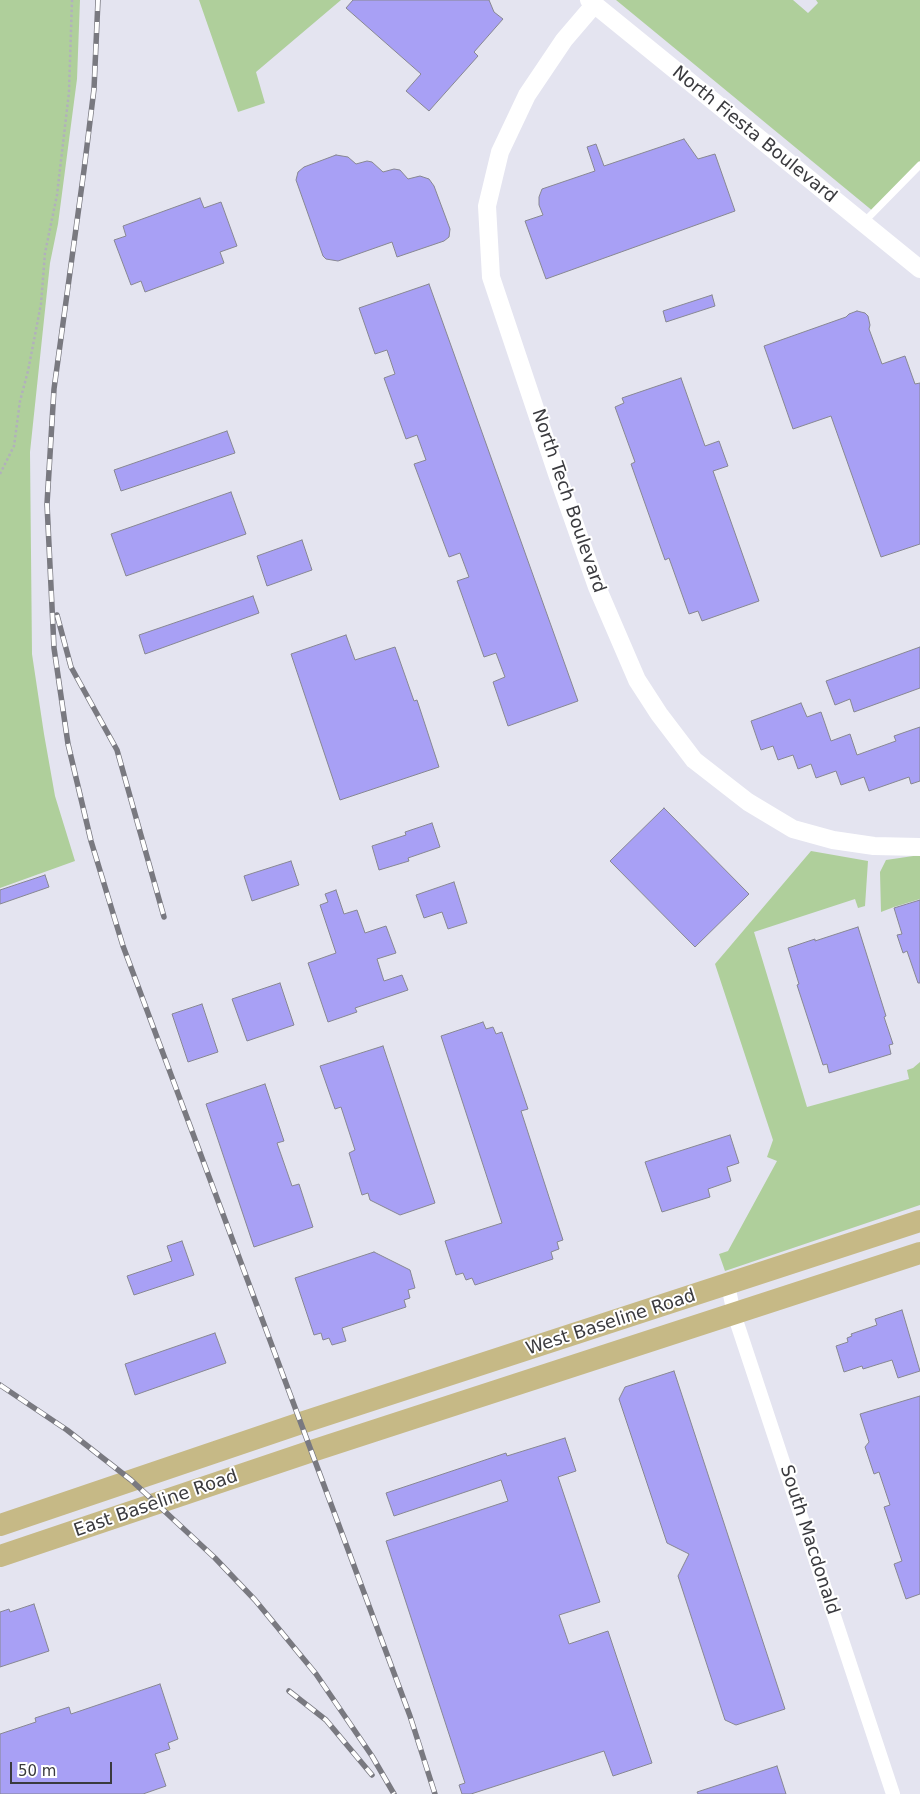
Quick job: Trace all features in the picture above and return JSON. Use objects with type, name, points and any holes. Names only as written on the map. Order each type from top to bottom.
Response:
[{"type":"main road","name":"West Baseline Road","points":[[301,1423],[920,1221]]},
{"type":"main road","name":"West Baseline Road","points":[[311,1452],[920,1253]]},
{"type":"main road","points":[[458,1372],[468,1401]]},
{"type":"main road","name":"East Baseline Road","points":[[0,1525],[301,1423]]},
{"type":"main road","name":"East Baseline Road","points":[[4,1554],[311,1452]]},
{"type":"main road","points":[[4,1554],[42,1528],[78,1510],[85,1495]]},
{"type":"street","name":"North Fiesta Boulevard","points":[[592,2],[920,269]]},
{"type":"street","name":"North Tech Boulevard","points":[[592,2],[527,95],[500,152],[487,206],[491,277],[597,587],[637,680],[659,714],[694,760],[748,802],[793,829],[833,840],[874,846],[920,847]]},
{"type":"street","name":"South Macdonald","points":[[728,1285],[734,1314],[893,1794]]},
{"type":"lane","points":[[863,223],[920,165]]},
{"type":"path","points":[[0,474],[14,446],[20,402],[41,304],[44,253],[56,195],[69,92],[72,0]]},
{"type":"green space","points":[[0,0],[80,0],[77,79],[58,224],[50,263],[30,452],[32,654],[55,796],[75,861],[0,888]]},
{"type":"green space","points":[[199,0],[341,0],[256,72],[265,103],[238,112]]},
{"type":"green space","points":[[616,0],[793,0],[808,13],[818,3],[816,0],[920,0],[920,165],[874,212]]},
{"type":"green space","points":[[811,851],[868,861],[865,906],[858,908],[855,899],[754,932],[807,1107],[909,1079],[907,1070],[920,1062],[920,1205],[725,1271],[719,1254],[728,1251],[777,1161],[767,1157],[773,1140],[715,964]]},
{"type":"green space","points":[[920,855],[920,899],[881,912],[880,872],[886,860]]},
{"type":"building","points":[[353,0],[489,0],[494,12],[503,19],[474,52],[478,56],[429,111],[406,91],[421,74],[346,8]]},
{"type":"building","points":[[684,139],[698,159],[715,154],[735,211],[546,279],[525,221],[543,215],[539,205],[542,189],[595,171],[587,147],[596,144],[604,166]]},
{"type":"building","points":[[336,155],[348,157],[356,164],[367,161],[372,162],[383,172],[394,169],[400,170],[408,179],[420,176],[429,179],[434,186],[450,229],[449,237],[444,241],[397,257],[392,242],[338,261],[326,259],[323,256],[296,180],[298,172],[304,167]]},
{"type":"building","points":[[200,198],[204,208],[221,202],[237,246],[220,252],[224,263],[145,292],[141,281],[131,285],[114,240],[126,236],[123,226]]},
{"type":"building","points":[[429,284],[578,701],[508,726],[493,682],[505,677],[496,653],[484,657],[457,581],[469,577],[460,553],[449,557],[414,464],[426,460],[417,435],[406,439],[384,378],[395,374],[387,350],[375,354],[359,308]]},
{"type":"building","points":[[712,295],[715,306],[666,322],[663,311]]},
{"type":"building","points":[[857,311],[868,316],[869,329],[882,364],[905,356],[915,384],[920,383],[920,544],[881,557],[831,416],[793,429],[764,346],[846,317]]},
{"type":"building","points":[[681,378],[705,446],[719,441],[728,466],[713,471],[759,601],[702,621],[698,611],[689,614],[669,558],[665,560],[631,464],[635,462],[615,407],[624,403],[622,398]]},
{"type":"building","points":[[227,431],[235,453],[121,491],[114,470]]},
{"type":"building","points":[[231,492],[246,534],[126,576],[111,534]]},
{"type":"building","points":[[302,540],[312,570],[267,586],[257,556]]},
{"type":"building","points":[[253,596],[259,613],[145,654],[139,635]]},
{"type":"building","points":[[346,635],[355,660],[395,647],[414,701],[417,700],[439,767],[340,800],[291,654]]},
{"type":"building","points":[[920,647],[920,688],[854,712],[850,699],[835,705],[826,681]]},
{"type":"building","points":[[801,703],[807,717],[821,712],[831,741],[850,734],[857,755],[896,741],[894,736],[920,727],[920,781],[911,784],[909,777],[869,791],[864,777],[841,785],[836,771],[816,778],[811,764],[798,769],[793,755],[778,760],[773,746],[761,750],[751,721]]},
{"type":"building","points":[[664,808],[749,894],[695,947],[610,861]]},
{"type":"building","points":[[432,823],[440,847],[408,858],[409,861],[379,870],[372,846],[406,835],[405,832]]},
{"type":"building","points":[[291,861],[299,885],[252,901],[244,876]]},
{"type":"building","points":[[45,875],[49,887],[0,904],[0,890]]},
{"type":"building","points":[[454,882],[467,923],[448,929],[442,912],[424,918],[416,895]]},
{"type":"building","points":[[336,890],[344,914],[357,910],[365,933],[386,926],[396,953],[377,959],[384,981],[402,975],[408,990],[355,1008],[357,1012],[328,1022],[308,963],[336,953],[320,905],[328,902],[325,894]]},
{"type":"building","points":[[920,900],[920,983],[918,983],[907,951],[903,953],[897,935],[902,934],[894,908]]},
{"type":"building","points":[[858,927],[893,1044],[889,1045],[891,1054],[829,1073],[827,1064],[823,1065],[797,985],[799,984],[788,948]]},
{"type":"building","points":[[280,983],[294,1025],[247,1041],[232,999]]},
{"type":"building","points":[[202,1004],[218,1052],[188,1062],[172,1014]]},
{"type":"building","points":[[483,1022],[486,1029],[493,1027],[496,1034],[502,1032],[528,1109],[521,1111],[563,1240],[557,1242],[559,1249],[551,1252],[553,1259],[475,1285],[472,1278],[466,1280],[463,1273],[456,1275],[445,1241],[502,1223],[441,1036]]},
{"type":"building","points":[[383,1046],[435,1203],[400,1215],[370,1200],[368,1193],[362,1195],[349,1153],[355,1150],[341,1107],[335,1109],[320,1066]]},
{"type":"building","points":[[265,1084],[284,1141],[277,1143],[292,1186],[299,1184],[313,1227],[254,1247],[206,1104]]},
{"type":"building","points":[[730,1135],[739,1163],[727,1167],[731,1181],[708,1189],[710,1197],[662,1212],[645,1162]]},
{"type":"building","points":[[182,1241],[194,1275],[134,1295],[127,1276],[172,1261],[167,1246]]},
{"type":"building","points":[[374,1252],[410,1270],[415,1288],[408,1290],[410,1298],[404,1300],[406,1307],[342,1328],[346,1341],[332,1345],[329,1338],[323,1340],[321,1333],[314,1335],[295,1278]]},
{"type":"building","points":[[902,1310],[920,1371],[898,1378],[892,1360],[863,1369],[862,1366],[844,1372],[836,1346],[848,1342],[847,1338],[852,1336],[851,1334],[877,1325],[875,1319]]},
{"type":"building","points":[[215,1333],[226,1363],[135,1395],[125,1364]]},
{"type":"building","points":[[674,1371],[785,1709],[736,1725],[725,1720],[678,1576],[689,1554],[667,1543],[619,1399],[625,1387]]},
{"type":"building","points":[[920,1396],[920,1594],[906,1599],[894,1564],[902,1561],[884,1507],[890,1505],[879,1472],[874,1474],[865,1447],[869,1442],[860,1414]]},
{"type":"building","points":[[565,1438],[576,1471],[558,1477],[600,1602],[559,1615],[569,1644],[608,1631],[652,1763],[613,1776],[604,1751],[471,1794],[462,1794],[459,1785],[465,1783],[386,1541],[508,1501],[501,1480],[394,1516],[386,1493],[506,1453],[507,1456]]},
{"type":"building","points":[[34,1604],[49,1651],[0,1667],[0,1612],[9,1609],[10,1612]]},
{"type":"building","points":[[160,1684],[178,1739],[168,1743],[170,1749],[155,1754],[166,1786],[143,1794],[0,1794],[0,1734],[36,1722],[35,1718],[69,1707],[71,1714]]},
{"type":"building","points":[[777,1766],[786,1794],[698,1794],[697,1792]]},
{"type":"railway","points":[[98,0],[94,89],[54,389],[47,504],[54,648],[68,744],[91,841],[123,946],[410,1716],[435,1794]]},
{"type":"railway","points":[[57,615],[71,667],[117,750],[164,917]]},
{"type":"railway","points":[[0,1385],[67,1430],[131,1480],[215,1558],[255,1600],[316,1674],[372,1756],[394,1794]]},
{"type":"railway","points":[[289,1691],[326,1720],[372,1775]]}]
